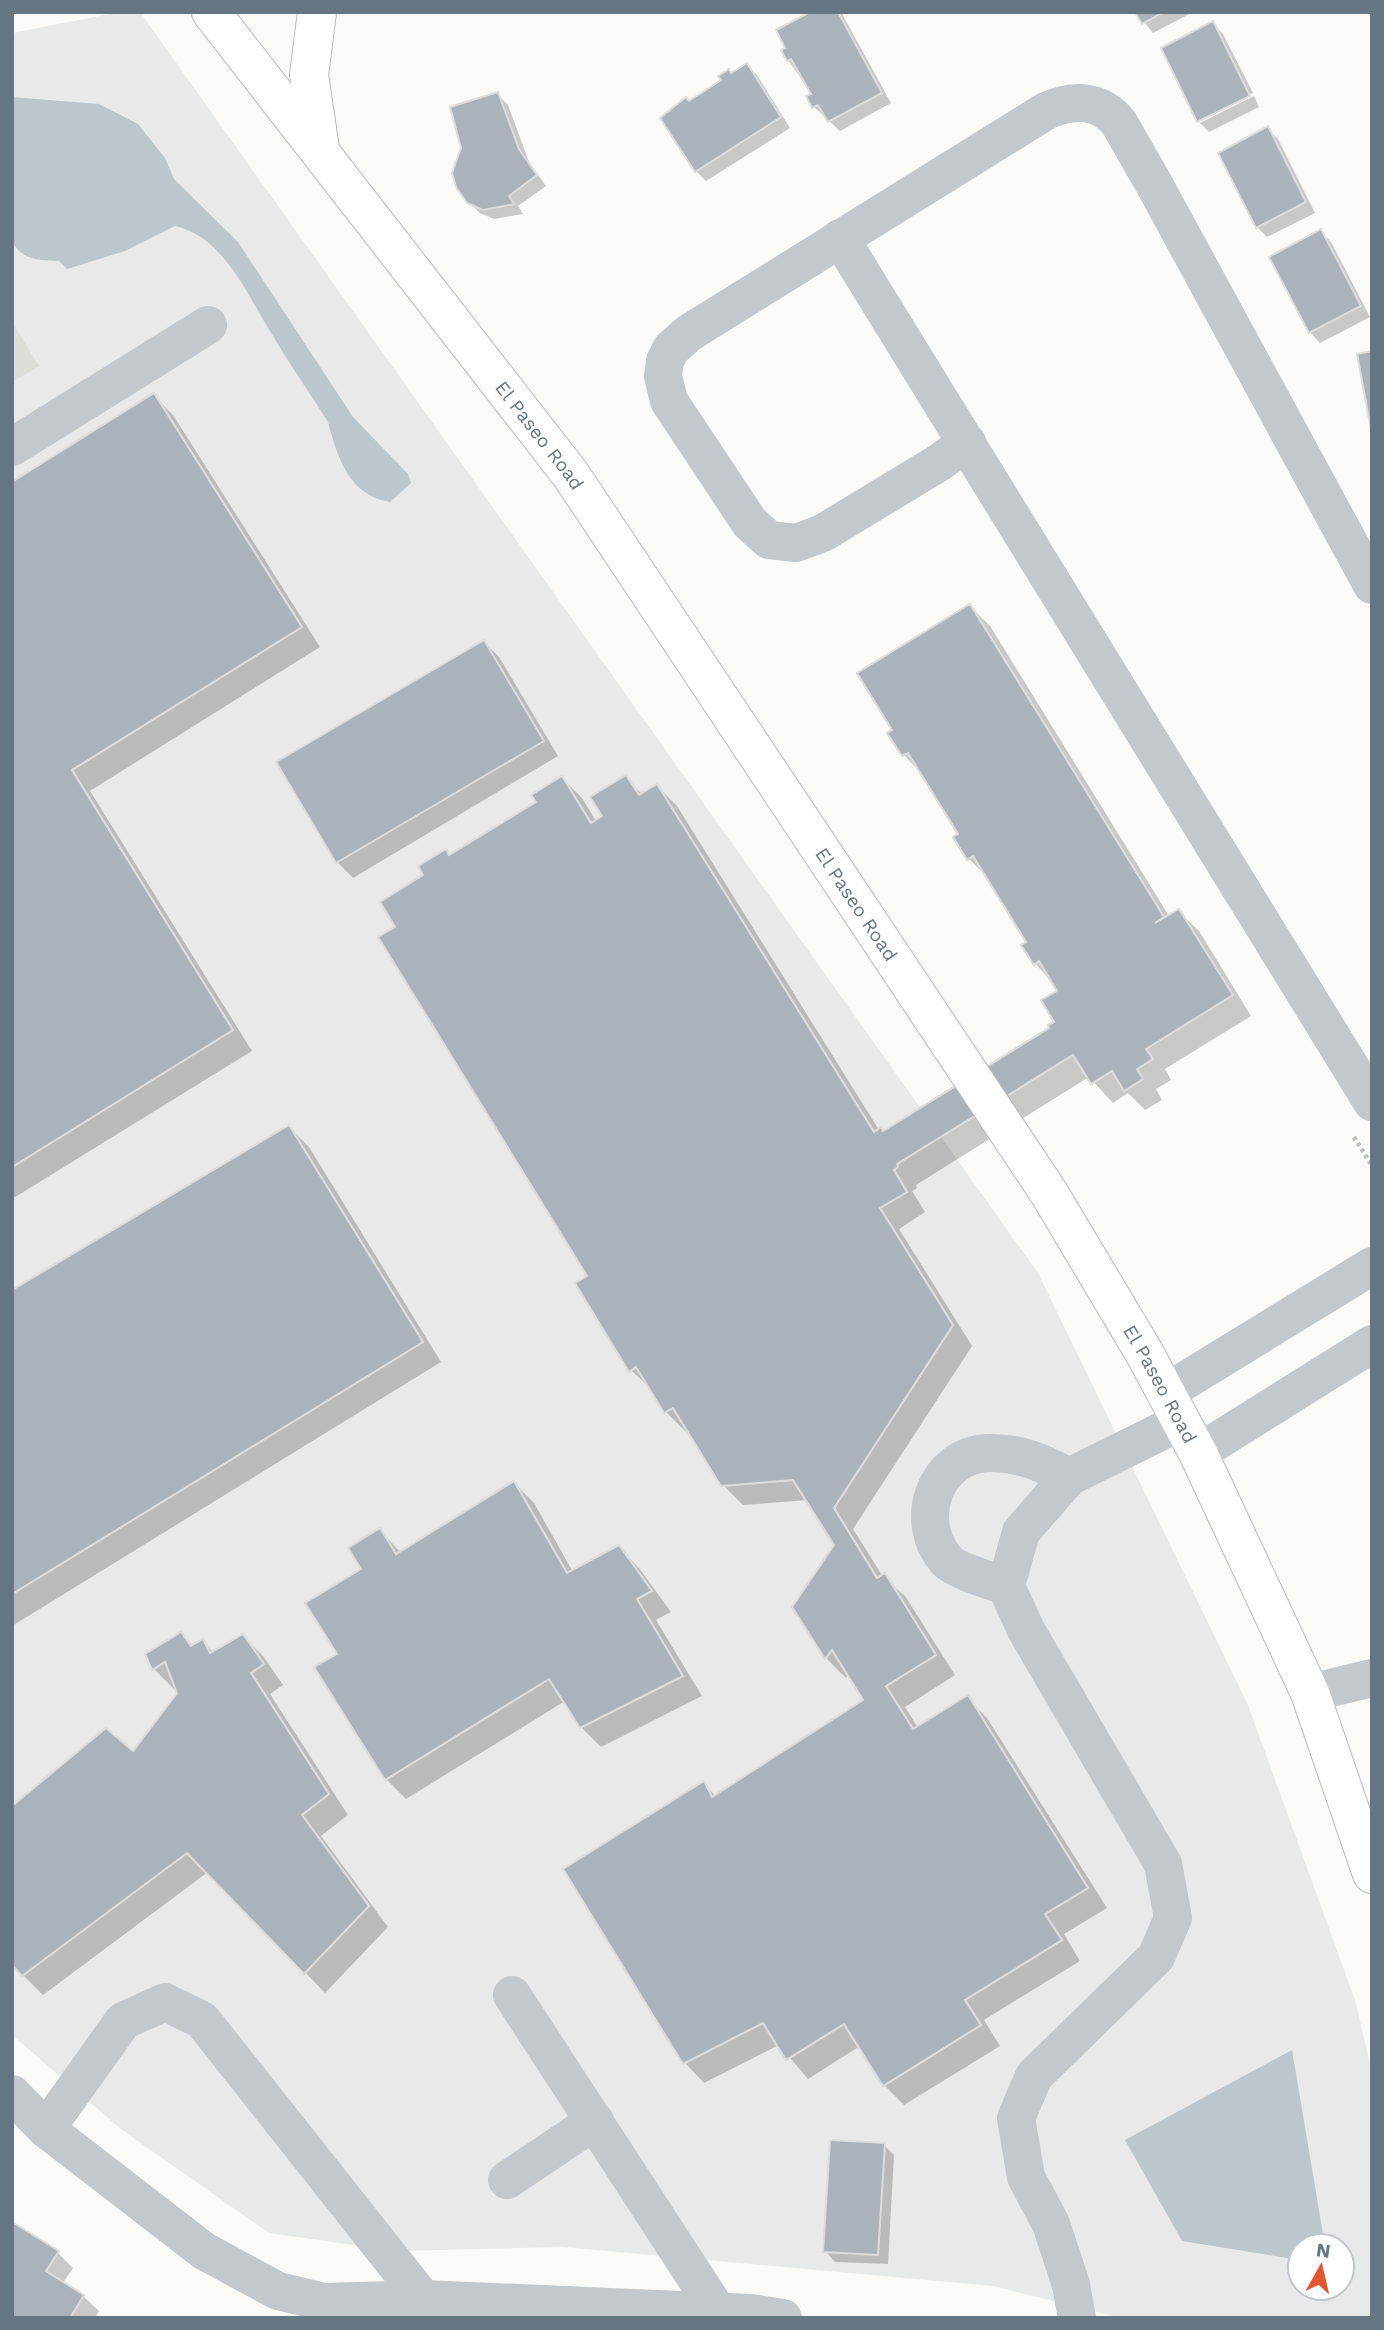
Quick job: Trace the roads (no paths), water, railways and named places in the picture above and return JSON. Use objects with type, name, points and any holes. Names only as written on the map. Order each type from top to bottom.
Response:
[{"type":"main road","name":"El Paseo Road","points":[[211,12],[571,475],[1036,1173],[1181,1423],[1310,1693],[1372,1874]]},
{"type":"main road","points":[[317,12],[309,75],[321,155]]},
{"type":"street","points":[[967,442],[940,462],[823,533],[796,543],[783,544],[769,540],[750,523],[669,401],[663,376],[665,361],[680,339],[1046,111],[1079,102],[1104,108],[1119,123],[1154,184],[1266,394],[1372,584]]},
{"type":"street","points":[[840,238],[1372,1102]]},
{"type":"street","points":[[12,447],[208,325]]},
{"type":"street","points":[[1181,1423],[1372,1266]]},
{"type":"street","points":[[1077,2318],[1071,2285],[1051,2224],[1026,2177],[1016,2118],[1034,2076],[1156,1957],[1173,1918],[1163,1864],[1026,1630],[1006,1586],[1021,1532],[1069,1477],[1181,1423],[1372,1344]]},
{"type":"street","points":[[1006,1586],[948,1562],[929,1528],[932,1491],[953,1466],[986,1453],[1033,1458],[1069,1477]]},
{"type":"street","points":[[1310,1693],[1372,1678]]},
{"type":"street","points":[[512,1995],[718,2312]]},
{"type":"street","points":[[46,2129],[123,2021],[164,2002],[202,2020],[424,2300]]},
{"type":"street","points":[[12,2094],[46,2129],[204,2251],[278,2291],[324,2302],[424,2300],[718,2312],[783,2318]]},
{"type":"street","points":[[507,2180],[594,2122]]}]
